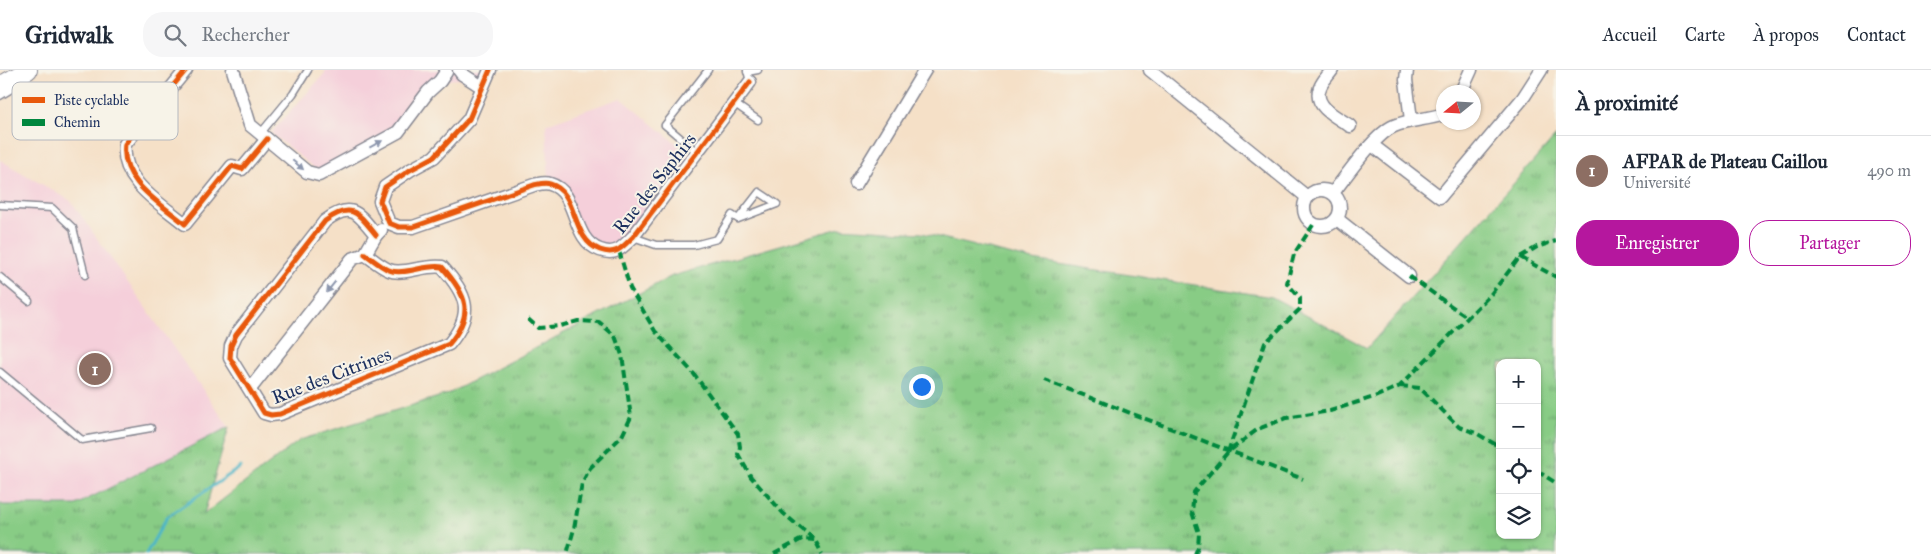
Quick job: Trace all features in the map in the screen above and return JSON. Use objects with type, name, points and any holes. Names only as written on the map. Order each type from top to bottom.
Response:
[{"type":"main road","points":[[0,86],[24,72]]},
{"type":"street","points":[[176,82],[186,70]]},
{"type":"street","points":[[233,70],[250,125],[307,172],[319,175],[398,132],[428,92],[453,72],[482,87]]},
{"type":"street","points":[[389,223],[380,201],[386,187],[410,170],[434,157],[470,119],[490,70]]},
{"type":"street","points":[[856,184],[925,70]]},
{"type":"street","points":[[1150,70],[1307,197]]},
{"type":"street","points":[[1332,70],[1321,86],[1319,100],[1326,109],[1350,126]]},
{"type":"street","points":[[1407,70],[1406,80],[1411,120]]},
{"type":"street","points":[[1464,85],[1471,70]]},
{"type":"street","points":[[1372,145],[1440,198],[1522,98],[1541,70]]},
{"type":"street","name":"Rue des Saphirs","points":[[389,223],[399,227],[413,227],[534,185],[549,183],[558,188],[567,198],[582,235],[591,246],[606,252],[619,251],[633,236],[735,104],[748,75]]},
{"type":"street","points":[[1332,193],[1372,145],[1388,129],[1411,120],[1436,117]]},
{"type":"street","points":[[128,140],[125,144],[123,154],[130,175],[185,224],[232,166],[242,169],[264,136]]},
{"type":"street","points":[[1326,190],[1332,193],[1338,199],[1340,210],[1337,220],[1328,226],[1319,227],[1313,225],[1306,219],[1303,212],[1304,202],[1312,192],[1326,190]]},
{"type":"street","name":"Rue des Citrines","points":[[365,254],[389,271],[434,266],[442,267],[465,300],[465,318],[458,333],[449,344],[280,414],[271,415],[264,413],[230,358],[230,346],[236,335],[325,221],[337,212],[346,210],[355,213],[376,235]]},
{"type":"street","points":[[1337,220],[1409,276]]},
{"type":"street","name":"Rue des Citrines","points":[[250,389],[352,260],[365,254],[376,235],[389,223]]},
{"type":"lane","points":[[180,70],[186,70]]},
{"type":"lane","points":[[264,136],[308,70]]},
{"type":"lane","name":"Rue des Saphirs","points":[[697,152],[665,125],[708,70]]},
{"type":"lane","points":[[748,75],[758,70]]},
{"type":"lane","points":[[0,96],[12,88]]},
{"type":"lane","points":[[735,104],[758,120]]},
{"type":"lane","points":[[759,192],[777,204],[746,216],[738,219],[759,192]]},
{"type":"lane","points":[[0,205],[52,208],[73,228],[85,275]]},
{"type":"lane","points":[[633,236],[656,245],[694,245],[717,239],[732,215],[738,219]]},
{"type":"lane","points":[[0,277],[29,301]]},
{"type":"lane","points":[[0,372],[82,440],[151,428]]},
{"type":"shaded area","points":[[325,70],[486,70],[467,78],[439,81],[406,121],[323,170],[314,168],[271,133],[325,73]]},
{"type":"shaded area","points":[[621,98],[693,157],[619,251],[591,246],[567,198],[549,183],[546,124]]},
{"type":"shaded area","points":[[0,160],[71,201],[229,427],[76,505],[3,505],[0,503]]},
{"type":"green space","points":[[1556,136],[1556,554],[0,554],[0,503],[3,505],[76,505],[229,427],[204,514],[300,440],[448,394],[672,276],[840,228],[922,233],[1033,260],[1272,297],[1367,348]]},
{"type":"waterway","points":[[146,554],[167,517],[241,467]]},
{"type":"marked path","points":[[1228,452],[1265,343],[1300,309],[1300,298],[1287,283],[1294,254],[1313,225]]},
{"type":"marked path","points":[[1195,554],[1198,547],[1199,533],[1192,512],[1194,492],[1228,452],[1258,429],[1286,418],[1330,411],[1377,396],[1400,386],[1491,294],[1520,257],[1537,247],[1556,241]]},
{"type":"marked path","points":[[619,251],[630,288],[655,331],[694,374],[738,434],[740,447],[738,454],[751,477],[783,513],[815,540],[822,554]]},
{"type":"marked path","points":[[1520,257],[1556,277]]},
{"type":"marked path","points":[[1409,276],[1468,318]]},
{"type":"marked path","points":[[528,319],[538,328],[560,326],[578,321],[599,322],[615,336],[622,355],[631,417],[622,436],[590,468],[582,483],[574,529],[567,554]]},
{"type":"marked path","points":[[1044,380],[1303,479]]},
{"type":"marked path","points":[[1400,386],[1420,388],[1459,427],[1476,433],[1496,445]]},
{"type":"marked path","points":[[1541,474],[1556,483]]},
{"type":"marked path","points":[[774,554],[802,539],[815,540]]},
{"type":"cycle path","points":[[176,82],[186,70]]},
{"type":"cycle path","points":[[490,70],[469,119],[434,157],[385,187],[380,201],[389,223],[399,227],[413,227],[534,185],[546,183],[559,189],[566,196],[579,226],[590,244],[606,252],[619,250],[633,237],[750,82]]},
{"type":"cycle path","points":[[128,140],[125,144],[125,157],[135,180],[154,199],[185,224],[232,166],[242,169],[267,139]]},
{"type":"cycle path","points":[[365,254],[389,270],[401,272],[429,267],[442,267],[457,286],[465,304],[465,313],[457,333],[449,344],[280,414],[271,415],[264,413],[230,358],[231,346],[236,335],[325,221],[342,212],[354,212],[376,235]]},
{"type":"place","name":"AFPAR de Plateau Caillou","points":[[95,369]]}]
